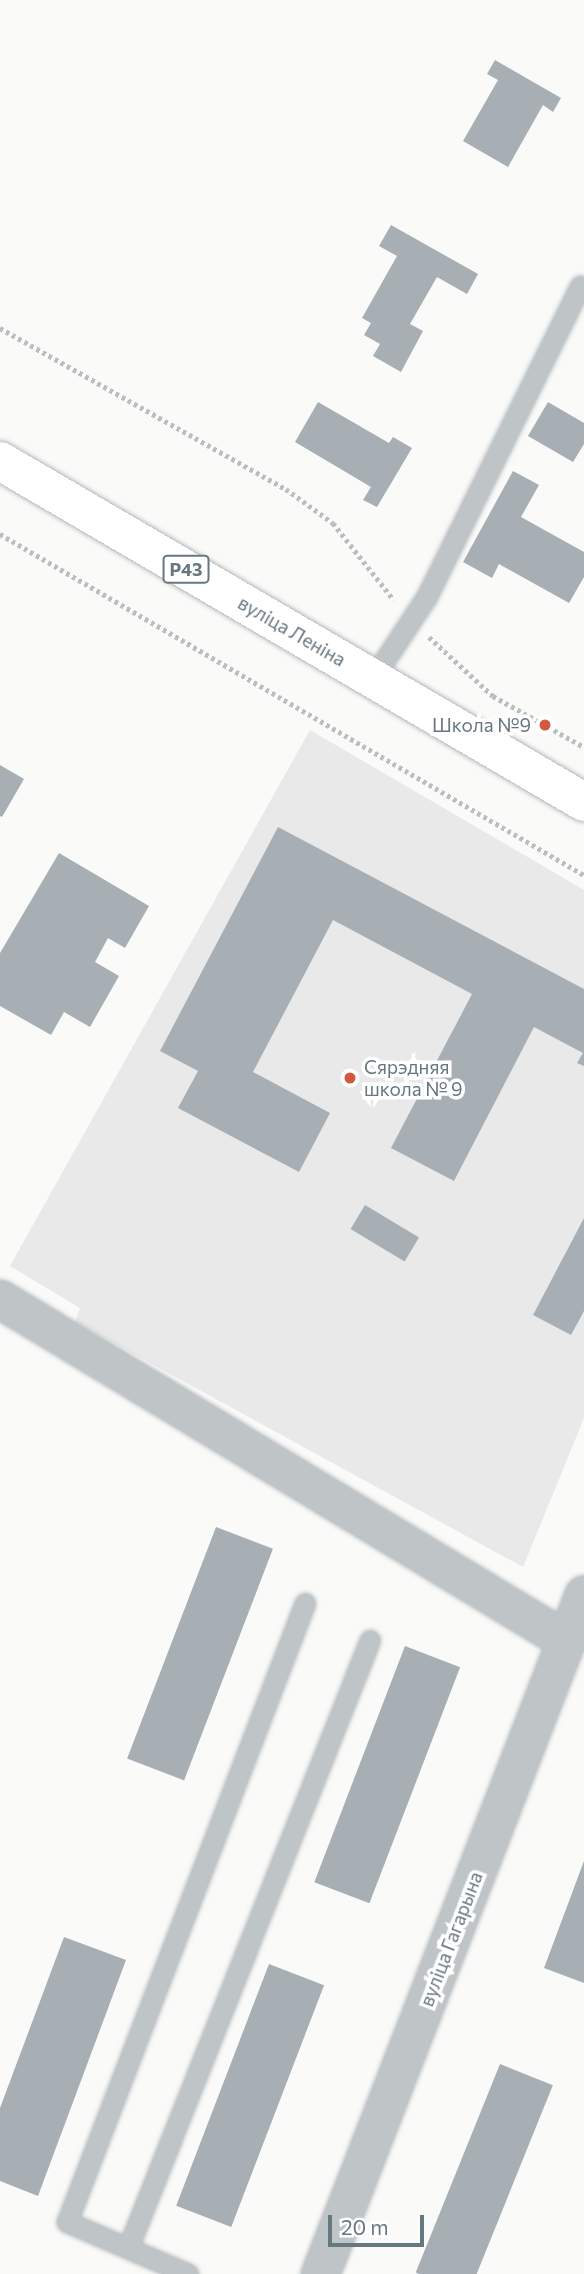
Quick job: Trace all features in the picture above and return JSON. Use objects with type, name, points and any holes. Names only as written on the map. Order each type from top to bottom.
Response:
[{"type":"main road","name":"вуліца Леніна","points":[[4,472],[373,678],[584,802]]},
{"type":"street","points":[[0,1299],[567,1641]]},
{"type":"street","name":"вуліца Гагарына","points":[[320,2274],[583,1601]]},
{"type":"lane","points":[[373,678],[427,596],[580,286]]},
{"type":"lane","points":[[188,2274],[67,2222],[304,1603]]},
{"type":"lane","points":[[128,2248],[370,1640]]},
{"type":"path","points":[[0,328],[286,489],[333,523],[411,620],[493,696],[584,747]]},
{"type":"path","points":[[0,534],[584,875]]},
{"type":"shaded area","name":"Сярэдняя школа № 9","points":[[310,730],[584,890],[584,1418],[523,1567],[75,1322],[80,1308],[10,1266]]},
{"type":"building","points":[[495,60],[561,98],[553,112],[543,105],[508,167],[463,141],[498,80],[487,74]]},
{"type":"building","points":[[391,225],[478,274],[467,294],[437,277],[410,324],[423,331],[401,372],[373,356],[380,344],[364,335],[371,323],[362,318],[397,256],[379,246]]},
{"type":"building","points":[[318,402],[389,443],[393,437],[412,448],[377,507],[363,500],[371,487],[295,442]]},
{"type":"building","points":[[548,402],[584,423],[584,444],[573,462],[528,436]]},
{"type":"building","points":[[513,471],[539,485],[521,517],[584,552],[584,577],[569,603],[499,564],[492,578],[463,562]]},
{"type":"building","points":[[0,765],[24,779],[2,817],[0,816]]},
{"type":"building","points":[[278,827],[584,989],[584,1066],[577,1063],[583,1053],[534,1027],[454,1181],[391,1148],[472,994],[333,920],[253,1072],[330,1113],[299,1172],[178,1108],[198,1071],[160,1051]]},
{"type":"building","points":[[59,853],[149,906],[125,948],[108,938],[95,962],[119,976],[90,1027],[64,1012],[51,1035],[0,1006],[0,953]]},
{"type":"building","points":[[365,1205],[419,1237],[405,1261],[351,1229]]},
{"type":"building","points":[[584,1218],[584,1311],[571,1335],[533,1315]]},
{"type":"building","points":[[216,1527],[273,1549],[184,1780],[127,1759]]},
{"type":"building","points":[[405,1646],[460,1667],[369,1903],[314,1882]]},
{"type":"building","points":[[584,1861],[584,1983],[544,1968]]},
{"type":"building","points":[[64,1937],[126,1960],[38,2196],[0,2181],[0,2108]]},
{"type":"building","points":[[269,1964],[324,1985],[231,2227],[176,2206]]},
{"type":"building","points":[[500,2064],[553,2085],[477,2274],[416,2273]]},
{"type":"place","name":"Школа №9","points":[[545,725]]},
{"type":"place","name":"Сярэдняя школа № 9","points":[[350,1078]]}]
